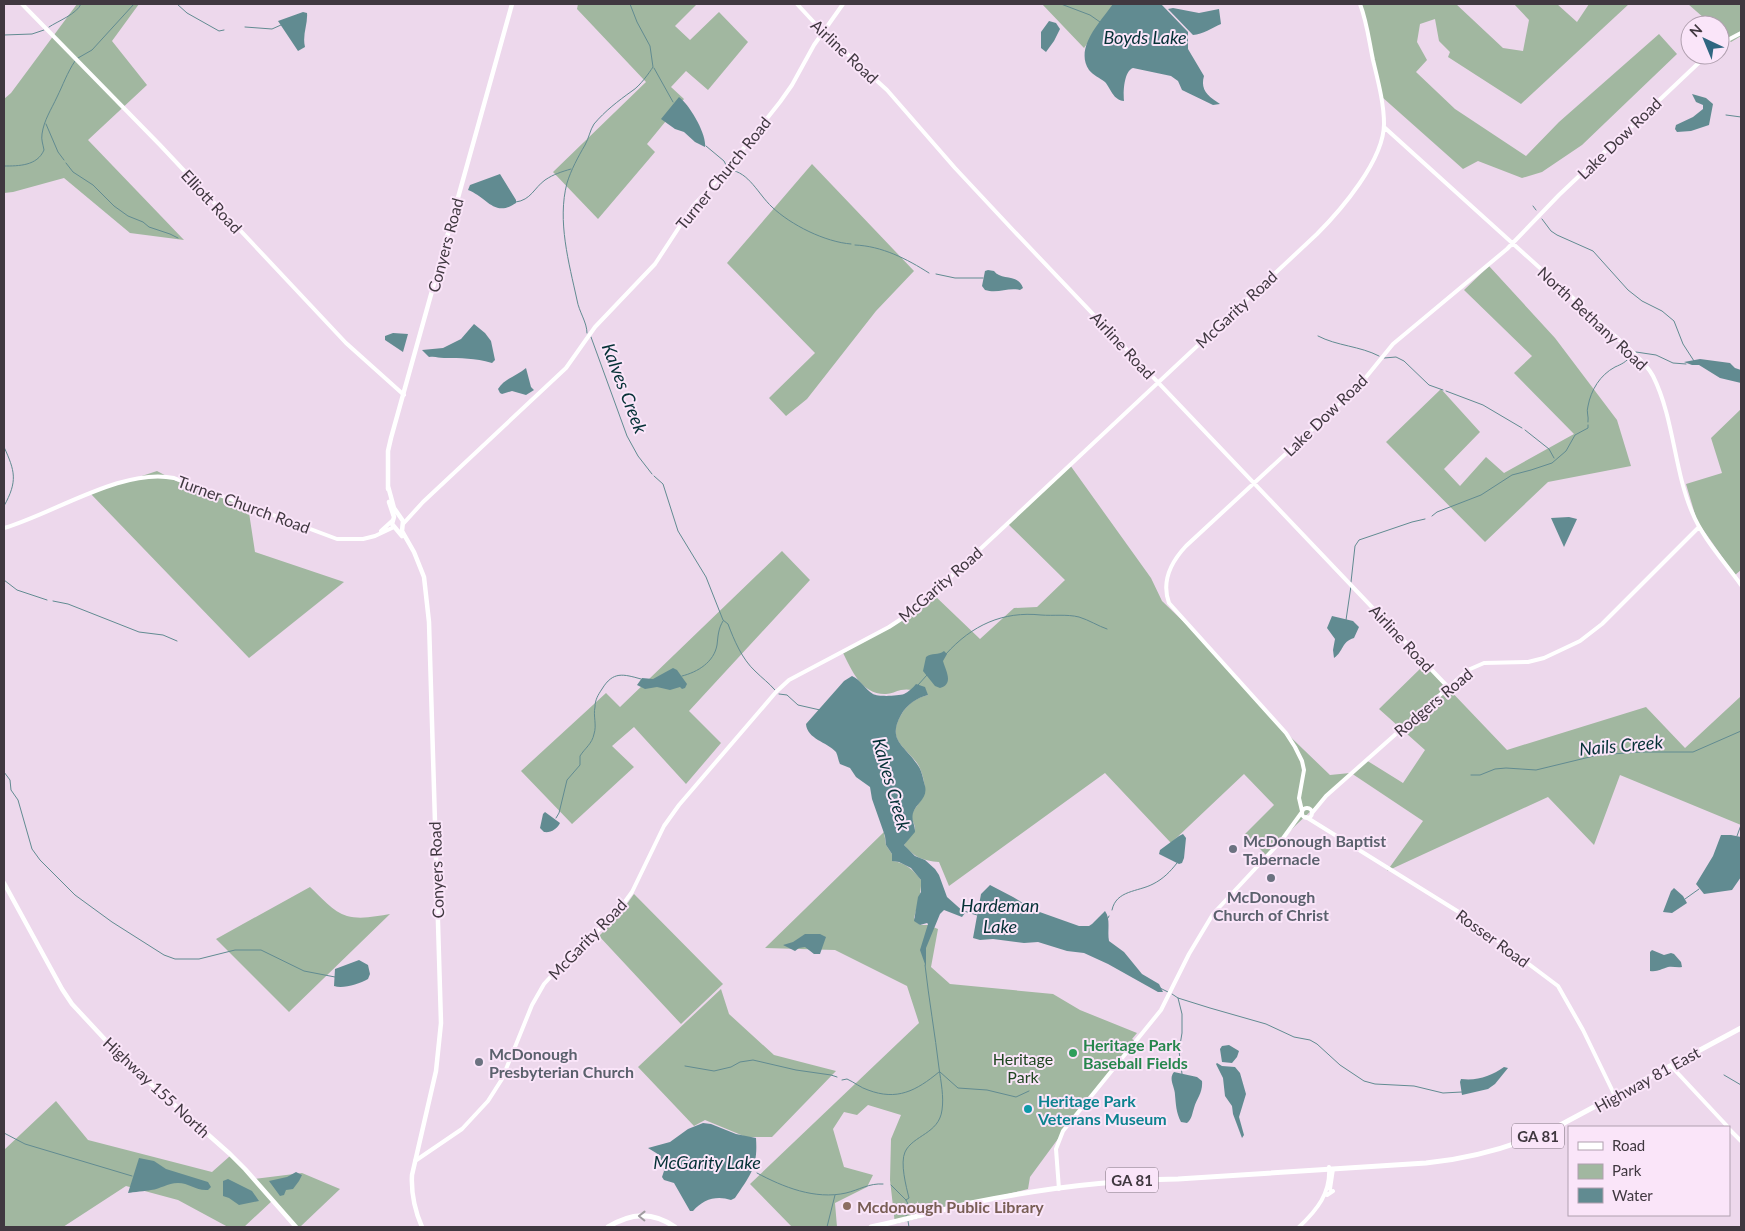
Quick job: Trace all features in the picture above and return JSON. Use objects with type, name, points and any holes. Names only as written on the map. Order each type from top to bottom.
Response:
[{"type":"main road","name":"Conyers Road","points":[[414,554],[395,528],[393,520],[388,486],[388,450],[512,4]]},
{"type":"main road","name":"Conyers Road","points":[[388,486],[393,505],[400,518],[403,533],[424,577],[429,622],[441,1019],[436,1071],[414,1161],[412,1186],[415,1210],[422,1227]]},
{"type":"main road","points":[[393,520],[400,518]]},
{"type":"main road","points":[[395,528],[402,525]]},
{"type":"main road","name":"Highway 155 North","points":[[4,883],[72,1004],[130,1066],[240,1164],[296,1227]]},
{"type":"main road","name":"Highway 81 East","points":[[871,1227],[972,1203],[1070,1187],[1140,1180],[1264,1173],[1468,1157],[1501,1149],[1566,1123],[1741,1028]]},
{"type":"main road","points":[[608,1227],[628,1217],[638,1216],[658,1218],[675,1227]]},
{"type":"street","name":"Elliott Road","points":[[22,4],[160,145],[346,343],[404,396]]},
{"type":"street","name":"Airline Road","points":[[797,4],[823,32],[887,90],[956,170],[1448,687]]},
{"type":"street","name":"Turner Church Road","points":[[402,525],[423,502],[566,368],[595,327],[655,264],[693,206],[728,168],[792,85],[823,32],[843,4]]},
{"type":"street","name":"McGarity Road","points":[[414,1161],[462,1129],[488,1101],[502,1079],[532,1005],[544,984],[567,959],[616,914],[632,892],[664,826],[679,805],[776,692],[789,680],[902,620],[915,610],[1317,234],[1346,203],[1357,188],[1378,150],[1384,126],[1379,88],[1360,4]]},
{"type":"street","name":"Lake Dow Road","points":[[1302,811],[1299,798],[1304,770],[1300,754],[1277,723],[1169,603],[1166,594],[1167,577],[1170,567],[1179,553],[1358,387],[1393,344],[1513,243],[1559,195],[1696,65]]},
{"type":"street","name":"North Bethany Road","points":[[1384,126],[1625,345],[1653,374],[1664,406],[1686,497],[1699,527],[1741,584]]},
{"type":"street","name":"Turner Church Road","points":[[4,528],[38,516],[90,492],[140,478],[159,476],[174,478],[338,539],[354,540],[395,528]]},
{"type":"street","name":"Turner Church Road","points":[[400,518],[423,502]]},
{"type":"street","name":"Turner Church Road","points":[[373,536],[393,520]]},
{"type":"street","name":"Rodgers Road","points":[[1305,817],[1468,670],[1492,662],[1528,662],[1544,658],[1580,641],[1602,624],[1699,527]]},
{"type":"street","points":[[1300,794],[1308,808]]},
{"type":"street","name":"Rodgers Road","points":[[1302,811],[1321,802]]},
{"type":"street","name":"Rosser Road","points":[[1308,808],[1313,820],[1322,827]]},
{"type":"street","points":[[1058,1189],[1056,1149],[1063,1131],[1157,1016],[1213,914],[1281,841],[1294,822],[1302,811],[1305,817],[1294,822]]},
{"type":"street","name":"Rosser Road","points":[[1305,817],[1462,914],[1558,986],[1583,1030],[1615,1096]]},
{"type":"street","points":[[1671,1066],[1726,1126]]},
{"type":"street","points":[[1730,1130],[1741,1141]]},
{"type":"street","points":[[1301,1227],[1318,1211],[1327,1195],[1330,1186],[1331,1168]]},
{"type":"street","points":[[1301,1227],[1316,1210],[1324,1197],[1331,1168]]},
{"type":"street","points":[[1057,1178],[1060,1183],[1070,1187]]},
{"type":"street","points":[[1044,1191],[1055,1185],[1057,1178]]},
{"type":"street","points":[[1327,1195],[1333,1191]]},
{"type":"green space","points":[[77,4],[139,4],[112,41],[147,85],[88,140],[184,240],[130,233],[64,178],[4,193],[4,99],[11,93]]},
{"type":"green space","points":[[578,4],[697,4],[675,26],[690,40],[719,12],[748,42],[708,90],[686,71],[671,87],[684,99],[647,144],[655,152],[598,219],[553,172],[646,82],[577,9]]},
{"type":"green space","points":[[1042,4],[1116,4],[1084,48]]},
{"type":"green space","points":[[1360,4],[1456,4],[1503,48],[1523,51],[1529,20],[1514,4],[1557,4],[1577,22],[1589,4],[1629,4],[1521,104],[1448,57],[1450,52],[1439,41],[1435,19],[1420,24],[1417,42],[1427,60],[1416,72],[1455,109],[1526,156],[1559,122],[1659,34],[1677,54],[1582,145],[1542,172],[1522,178],[1478,161],[1463,169],[1382,97]]},
{"type":"green space","points":[[1688,4],[1741,4],[1741,36],[1730,41],[1730,15],[1701,15]]},
{"type":"green space","points":[[812,164],[914,271],[876,311],[807,399],[786,416],[769,398],[815,353],[727,263]]},
{"type":"green space","points":[[1489,266],[1555,338],[1617,420],[1631,466],[1548,482],[1485,542],[1386,442],[1441,389],[1480,432],[1444,469],[1460,486],[1486,457],[1504,473],[1574,434],[1514,373],[1532,356],[1464,290]]},
{"type":"green space","points":[[1741,409],[1741,570],[1735,575],[1697,521],[1686,484],[1722,473],[1711,438]]},
{"type":"green space","points":[[1070,465],[1151,578],[1162,601],[1190,628],[1276,723],[1330,775],[1350,773],[1366,760],[1403,783],[1425,750],[1379,709],[1425,664],[1507,750],[1646,707],[1685,748],[1740,697],[1741,825],[1620,775],[1594,845],[1548,797],[1387,871],[1423,821],[1351,773],[1295,826],[1267,856],[1245,834],[1274,805],[1244,774],[1171,843],[1105,773],[949,886],[939,862],[919,858],[904,845],[915,829],[912,816],[925,793],[925,788],[919,766],[896,736],[897,723],[909,705],[928,695],[908,690],[901,690],[890,694],[870,691],[859,681],[843,653],[913,613],[934,595],[980,639],[1014,608],[1037,607],[1065,580],[1007,523]]},
{"type":"green space","points":[[157,471],[176,481],[248,506],[255,552],[344,582],[249,658],[90,493]]},
{"type":"green space","points":[[782,551],[810,580],[689,711],[721,743],[686,784],[634,727],[612,746],[634,767],[572,824],[521,771],[606,693],[620,707]]},
{"type":"green space","name":"Heritage Park","points":[[884,832],[886,845],[892,854],[893,861],[909,868],[921,880],[920,894],[914,918],[920,925],[928,925],[938,929],[931,967],[950,984],[1053,994],[1080,1010],[1137,1033],[1132,1039],[1137,1042],[1077,1113],[1030,1177],[1028,1189],[925,1214],[917,1201],[920,1218],[895,1224],[890,1180],[891,1139],[901,1115],[868,1105],[857,1115],[844,1112],[833,1129],[844,1167],[873,1175],[867,1187],[835,1203],[837,1227],[792,1227],[750,1184],[919,1023],[907,986],[835,950],[765,948]]},
{"type":"green space","points":[[310,887],[332,908],[347,916],[363,918],[390,914],[289,1012],[216,939]]},
{"type":"green space","points":[[634,894],[723,984],[681,1024],[599,936],[617,918]]},
{"type":"green space","points":[[721,989],[729,1014],[774,1055],[836,1071],[772,1137],[746,1137],[705,1120],[694,1126],[638,1067]]},
{"type":"green space","points":[[56,1101],[88,1140],[212,1172],[230,1156],[254,1179],[302,1173],[340,1189],[300,1227],[295,1227],[273,1200],[244,1227],[228,1227],[178,1200],[126,1186],[63,1227],[4,1227],[4,1150]]},
{"type":"water","name":"Boyds Lake","points":[[1113,4],[1161,4],[1188,32],[1188,49],[1204,76],[1204,89],[1220,104],[1213,105],[1182,90],[1178,81],[1171,76],[1133,68],[1126,77],[1124,101],[1117,99],[1105,82],[1089,70],[1085,62],[1087,44],[1091,35]]},
{"type":"water","points":[[1173,8],[1199,13],[1219,9],[1221,24],[1193,35],[1168,9]]},
{"type":"water","points":[[303,12],[307,13],[304,38],[305,47],[298,51],[278,21]]},
{"type":"water","points":[[1049,21],[1056,23],[1060,29],[1046,52],[1041,48],[1041,32]]},
{"type":"water","points":[[1692,94],[1706,98],[1713,104],[1709,125],[1691,131],[1677,132],[1675,129],[1676,125],[1693,117],[1703,109],[1703,105],[1696,102]]},
{"type":"water","points":[[679,97],[688,106],[696,120],[705,141],[705,147],[661,119]]},
{"type":"water","points":[[500,174],[516,203],[508,207],[496,207],[468,190],[470,185]]},
{"type":"water","points":[[988,270],[1017,280],[1023,288],[1020,290],[985,290],[982,286],[985,271]]},
{"type":"water","points":[[474,324],[491,341],[495,360],[492,363],[479,360],[429,357],[422,350],[443,348],[461,339]]},
{"type":"water","points":[[393,333],[408,334],[403,352],[385,340],[385,336]]},
{"type":"water","points":[[1700,359],[1730,363],[1735,368],[1741,370],[1741,383],[1720,378],[1699,365],[1684,362]]},
{"type":"water","points":[[526,368],[531,387],[534,390],[526,395],[512,391],[500,393],[498,389],[501,385]]},
{"type":"water","points":[[1569,517],[1577,519],[1564,547],[1551,518]]},
{"type":"water","points":[[1332,616],[1353,621],[1359,627],[1354,638],[1345,644],[1334,658],[1335,639],[1327,628]]},
{"type":"water","points":[[944,651],[947,654],[943,661],[948,680],[947,684],[940,688],[935,686],[923,671],[926,657]]},
{"type":"water","points":[[673,668],[677,670],[687,684],[685,688],[682,689],[680,687],[670,690],[657,687],[645,689],[637,685],[642,678],[653,679]]},
{"type":"water","points":[[852,676],[876,695],[904,694],[916,684],[925,687],[928,695],[909,705],[897,724],[896,736],[920,769],[925,786],[925,794],[913,813],[912,818],[915,832],[904,845],[915,856],[925,860],[935,869],[947,897],[965,913],[962,917],[944,910],[940,914],[926,948],[926,967],[920,950],[928,924],[920,925],[914,921],[918,897],[921,892],[921,880],[911,868],[892,861],[892,854],[886,845],[870,787],[856,777],[850,768],[840,764],[836,752],[814,737],[807,729],[806,724],[844,681]]},
{"type":"water","points":[[545,812],[560,823],[549,832],[544,832],[540,828]]},
{"type":"water","points":[[1183,834],[1186,838],[1182,863],[1179,864],[1159,854],[1160,850]]},
{"type":"water","points":[[1721,835],[1741,837],[1741,877],[1732,890],[1704,894],[1696,884],[1713,856]]},
{"type":"water","name":"Hardeman Lake","points":[[990,885],[1034,910],[1079,926],[1089,926],[1105,911],[1108,921],[1109,941],[1124,952],[1142,974],[1159,984],[1163,992],[1158,992],[1084,953],[1067,951],[1038,942],[1024,943],[973,938],[981,894]]},
{"type":"water","points":[[1674,888],[1683,896],[1687,903],[1672,913],[1663,912],[1671,891]]},
{"type":"water","points":[[805,934],[820,934],[826,937],[820,954],[814,954],[805,947],[795,951],[783,945],[793,942]]},
{"type":"water","points":[[1652,950],[1664,955],[1674,954],[1681,962],[1682,967],[1650,971],[1650,952]]},
{"type":"water","points":[[359,960],[368,965],[370,974],[368,979],[351,986],[334,986],[335,969]]},
{"type":"water","points":[[1229,1045],[1239,1051],[1237,1057],[1232,1063],[1222,1062],[1220,1049],[1222,1046]]},
{"type":"water","points":[[1217,1063],[1222,1066],[1235,1067],[1240,1073],[1246,1094],[1239,1117],[1244,1135],[1242,1138],[1232,1106],[1225,1096],[1223,1078]]},
{"type":"water","points":[[1504,1067],[1508,1068],[1495,1084],[1488,1089],[1462,1095],[1461,1079],[1484,1077]]},
{"type":"water","points":[[1174,1072],[1197,1077],[1202,1081],[1201,1092],[1191,1118],[1187,1123],[1181,1122],[1177,1112],[1172,1080]]},
{"type":"water","name":"McGarity Lake","points":[[703,1123],[711,1124],[736,1134],[756,1138],[756,1156],[749,1176],[735,1198],[731,1200],[721,1198],[710,1199],[693,1211],[690,1211],[674,1183],[664,1180],[662,1177],[664,1171],[660,1161],[661,1156],[648,1148],[670,1142],[688,1129]]},
{"type":"water","points":[[139,1158],[154,1161],[166,1169],[208,1182],[211,1187],[208,1190],[204,1190],[182,1183],[174,1183],[155,1189],[128,1193]]},
{"type":"water","points":[[296,1172],[302,1175],[299,1181],[293,1189],[286,1190],[284,1195],[280,1196],[269,1181],[287,1177]]},
{"type":"water","points":[[228,1179],[252,1191],[259,1201],[239,1205],[223,1196],[223,1181]]},
{"type":"waterway","points":[[49,27],[71,14],[81,4]]},
{"type":"waterway","points":[[85,4],[95,4]]},
{"type":"waterway","points":[[78,58],[92,50],[134,4]]},
{"type":"waterway","points":[[177,4],[187,13],[219,31],[224,30]]},
{"type":"waterway","name":"Kalves Creek","points":[[587,333],[578,304],[565,242],[564,197],[571,173],[594,124],[612,106],[638,86],[653,67],[650,46],[630,4]]},
{"type":"waterway","points":[[1061,4],[1090,15],[1100,22]]},
{"type":"waterway","points":[[245,27],[272,29],[281,25]]},
{"type":"waterway","points":[[4,35],[32,34],[44,30]]},
{"type":"waterway","points":[[4,166],[27,164],[41,155],[44,150],[42,140],[44,124],[75,61]]},
{"type":"waterway","points":[[654,68],[673,102]]},
{"type":"waterway","points":[[1726,115],[1741,117]]},
{"type":"waterway","points":[[46,124],[58,152],[64,160]]},
{"type":"waterway","points":[[706,146],[724,161],[726,165]]},
{"type":"waterway","points":[[66,163],[73,172],[93,185],[114,206],[128,216],[143,222],[149,227],[178,238]]},
{"type":"waterway","points":[[516,202],[525,199],[548,178],[571,169]]},
{"type":"waterway","points":[[730,170],[748,179],[772,207],[798,226],[830,240],[851,244]]},
{"type":"waterway","points":[[1533,206],[1536,210]]},
{"type":"waterway","points":[[1542,219],[1551,231],[1557,235],[1593,251],[1628,290],[1642,301],[1662,311],[1674,321],[1683,344],[1694,361]]},
{"type":"waterway","points":[[855,245],[875,248],[894,254],[929,273]]},
{"type":"waterway","points":[[936,274],[955,278],[983,278]]},
{"type":"waterway","points":[[1318,336],[1379,356]]},
{"type":"waterway","name":"Kalves Creek","points":[[591,337],[627,436],[638,456],[652,474]]},
{"type":"waterway","points":[[1636,352],[1656,355],[1673,363],[1686,364]]},
{"type":"waterway","points":[[1588,422],[1587,408],[1591,394],[1597,384],[1605,374],[1624,363],[1631,356]]},
{"type":"waterway","points":[[1384,358],[1396,357],[1404,361],[1429,385],[1443,390]]},
{"type":"waterway","points":[[1446,391],[1483,405],[1522,428]]},
{"type":"waterway","points":[[1432,516],[1437,512],[1481,495],[1512,475],[1552,463],[1566,451],[1575,435],[1588,428],[1588,425]]},
{"type":"waterway","points":[[1525,430],[1549,449],[1554,458]]},
{"type":"waterway","points":[[4,447],[13,470],[13,483],[4,506]]},
{"type":"waterway","name":"Kalves Creek","points":[[654,476],[663,484],[678,531],[706,577],[723,620],[728,624],[739,649],[750,666],[775,690]]},
{"type":"waterway","points":[[1351,582],[1355,546],[1359,540],[1425,519]]},
{"type":"waterway","points":[[4,580],[17,590],[47,600]]},
{"type":"waterway","points":[[1346,620],[1351,586]]},
{"type":"waterway","points":[[53,601],[68,604],[139,632],[163,635],[177,641]]},
{"type":"waterway","points":[[946,654],[966,635],[977,628],[989,622],[1014,615],[1074,616],[1107,629]]},
{"type":"waterway","points":[[682,676],[699,669],[713,656],[723,621]]},
{"type":"waterway","points":[[556,818],[567,780],[580,765],[580,756],[593,737],[595,704],[599,693],[610,679],[619,675],[641,679]]},
{"type":"waterway","points":[[918,685],[927,675]]},
{"type":"waterway","name":"Kalves Creek","points":[[779,694],[787,695],[798,705],[820,710]]},
{"type":"waterway","name":"Nails Creek","points":[[1471,775],[1480,775],[1495,769],[1506,768],[1536,770],[1598,755],[1640,752],[1693,752],[1741,731]]},
{"type":"waterway","points":[[4,772],[10,780],[11,790],[18,800],[32,849],[40,860],[75,895],[112,922],[164,955],[175,959],[199,959],[235,950],[261,950],[304,971],[335,977]]},
{"type":"waterway","points":[[1737,836],[1741,825]]},
{"type":"waterway","points":[[1112,910],[1114,903],[1123,895],[1157,882],[1177,863]]},
{"type":"waterway","points":[[1685,899],[1699,889]]},
{"type":"waterway","points":[[964,911],[977,915]]},
{"type":"waterway","name":"Kalves Creek","points":[[906,1200],[909,1198],[903,1168],[905,1152],[909,1146],[936,1124],[940,1118],[943,1105],[925,965]]},
{"type":"waterway","points":[[1160,988],[1168,992]]},
{"type":"waterway","points":[[1172,994],[1178,998],[1266,1024],[1294,1037],[1310,1040],[1340,1065],[1364,1081],[1375,1084],[1414,1086],[1443,1093],[1462,1092]]},
{"type":"waterway","points":[[1178,998],[1182,1014],[1182,1033],[1179,1051],[1182,1074]]},
{"type":"waterway","points":[[685,1066],[714,1071],[731,1067],[740,1062],[753,1060],[837,1077]]},
{"type":"waterway","points":[[842,1080],[847,1079],[865,1089],[878,1093],[897,1094],[914,1089],[939,1072]]},
{"type":"waterway","name":"Kalves Creek","points":[[940,1072],[958,1088],[987,1090],[1016,1097],[1029,1091]]},
{"type":"waterway","points":[[1724,1075],[1741,1085]]},
{"type":"waterway","points":[[4,1133],[25,1144],[132,1176]]},
{"type":"waterway","points":[[757,1173],[788,1187],[823,1195],[846,1193],[883,1184]]},
{"type":"waterway","name":"Kalves Creek","points":[[891,1185],[906,1200],[909,1206],[906,1216]]},
{"type":"waterway","points":[[827,1227],[835,1195]]},
{"type":"waterway","name":"Kalves Creek","points":[[908,1221],[909,1227]]},
{"type":"place","name":"McDonough Baptist Tabernacle","points":[[1233,849]]},
{"type":"place","name":"McDonough Church of Christ","points":[[1271,878]]},
{"type":"place","name":"Heritage Park Baseball Fields","points":[[1073,1053]]},
{"type":"place","name":"McDonough Presbyterian Church","points":[[479,1062]]},
{"type":"place","name":"Heritage Park Veterans Museum","points":[[1028,1109]]},
{"type":"place","name":"Mcdonough Public Library","points":[[847,1206]]}]
